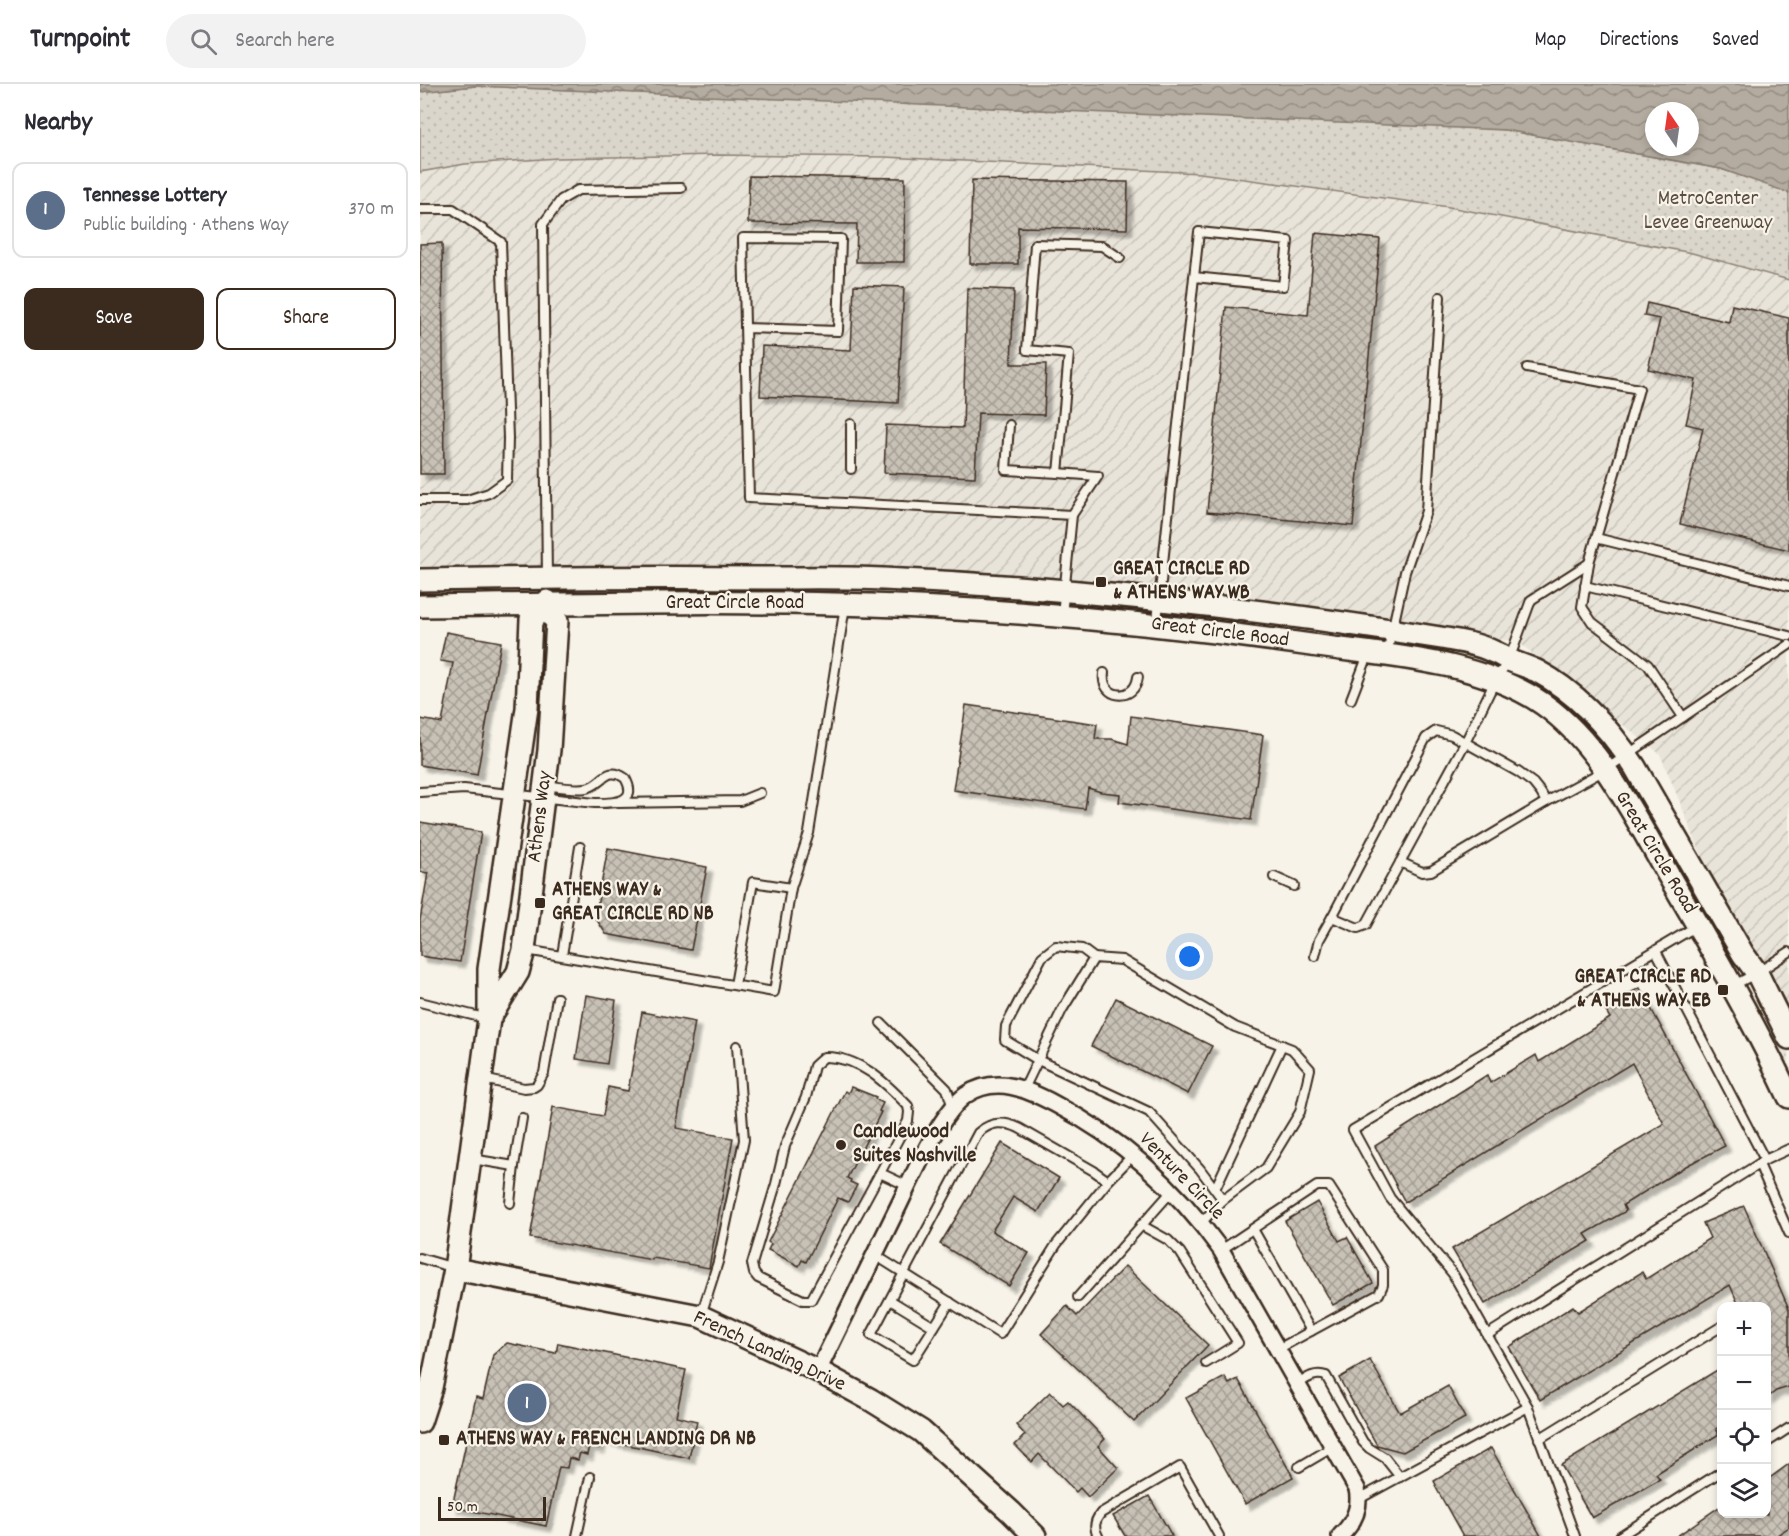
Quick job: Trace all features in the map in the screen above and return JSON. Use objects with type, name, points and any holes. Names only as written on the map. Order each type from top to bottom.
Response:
[{"type":"street","name":"Great Circle Road","points":[[420,580],[716,577],[881,579],[1066,591],[1244,609],[1391,630],[1467,643],[1493,651],[1535,670],[1570,694],[1598,718],[1627,755],[1743,954],[1757,973],[1789,1038]]},
{"type":"street","name":"Athens Way","points":[[489,1019],[518,972],[524,950],[549,750],[557,621],[546,607],[547,579]]},
{"type":"street","name":"Great Circle Road","points":[[420,606],[845,604],[990,611],[1157,625],[1433,662],[1470,670],[1496,679],[1543,704],[1577,734],[1594,753],[1732,986],[1771,1058],[1789,1097]]},
{"type":"street","name":"Athens Way","points":[[420,1422],[431,1388],[455,1269],[482,1078],[489,1019],[489,969],[527,708],[531,619],[546,607]]},
{"type":"street","points":[[524,726],[532,735],[535,747],[534,783],[544,791]]},
{"type":"street","name":"Venture Circle","points":[[818,1371],[925,1152],[953,1108],[966,1095],[984,1086],[1002,1085],[1024,1089],[1079,1117],[1110,1136],[1172,1191],[1201,1223],[1221,1250],[1278,1349],[1357,1489],[1359,1499]]},
{"type":"street","name":"French Landing Drive","points":[[455,1269],[700,1316],[818,1371],[921,1431],[1035,1536]]},
{"type":"street","points":[[1340,1536],[1351,1525],[1359,1499]]},
{"type":"lane","points":[[547,579],[543,224],[561,200],[578,190],[681,188]]},
{"type":"lane","points":[[420,210],[453,209],[501,242],[508,438],[507,480],[489,493],[467,500],[420,500]]},
{"type":"lane","points":[[1157,625],[1159,600],[1194,277],[1199,232],[1288,241],[1283,286],[1194,277]]},
{"type":"lane","points":[[745,328],[838,331],[841,239],[743,238],[745,328],[749,498],[1072,515]]},
{"type":"lane","points":[[1058,473],[1069,354],[1027,350],[1035,244],[1102,246],[1120,258]]},
{"type":"lane","points":[[1352,699],[1391,630],[1405,572],[1426,511],[1440,297]]},
{"type":"lane","points":[[1527,368],[1639,389],[1588,563],[1582,607],[1592,621],[1648,666],[1683,717]]},
{"type":"lane","points":[[851,424],[851,469]]},
{"type":"lane","points":[[1009,425],[1006,470],[1098,476],[1072,515],[1062,616]]},
{"type":"lane","points":[[1596,538],[1789,586]]},
{"type":"lane","points":[[1332,917],[1358,928],[1366,925],[1465,742],[1496,679],[1509,660],[1531,600],[1588,563]]},
{"type":"lane","points":[[1585,586],[1789,636]]},
{"type":"lane","points":[[524,950],[774,992],[791,888],[809,833],[845,604]]},
{"type":"lane","points":[[1400,862],[1422,872],[1431,871],[1546,802],[1605,770],[1789,645]]},
{"type":"lane","points":[[1104,673],[1103,679],[1106,687],[1120,695],[1132,690],[1137,677]]},
{"type":"lane","points":[[1315,956],[1319,940],[1426,738],[1436,731],[1452,735],[1518,772],[1533,783],[1546,802]]},
{"type":"lane","points":[[420,792],[464,789],[514,794],[584,789],[597,784],[605,776],[619,774],[626,780],[628,791],[624,799],[617,803]]},
{"type":"lane","points":[[544,791],[595,803],[740,801],[760,793]]},
{"type":"lane","points":[[562,955],[580,848]]},
{"type":"lane","points":[[1274,877],[1294,886]]},
{"type":"lane","points":[[735,985],[753,882],[791,888]]},
{"type":"lane","points":[[1575,1536],[1528,1407],[1453,1274],[1390,1198],[1353,1130],[1697,925]]},
{"type":"lane","points":[[1201,1223],[1223,1200],[1266,1168],[1300,1112],[1310,1069],[1292,1049],[1235,1027],[1122,960],[1094,958],[1082,949],[1056,946],[1042,957],[1006,1026],[1005,1040],[1038,1060],[1149,1112],[1200,1169],[1223,1200]]},
{"type":"lane","points":[[1656,951],[1762,1162],[1789,1233]]},
{"type":"lane","points":[[1732,986],[1789,952]]},
{"type":"lane","points":[[1024,1089],[1062,1010],[1094,958]]},
{"type":"lane","points":[[482,1078],[524,1088],[537,1085],[544,1073],[557,998]]},
{"type":"lane","points":[[420,1002],[489,1019]]},
{"type":"lane","points":[[880,1023],[946,1089],[953,1108]]},
{"type":"lane","points":[[1215,1189],[1282,1045]]},
{"type":"lane","points":[[700,1316],[718,1262],[744,1140],[736,1046]]},
{"type":"lane","points":[[824,1057],[842,1059],[866,1069],[908,1107],[908,1121],[880,1173],[811,1300],[803,1300],[758,1278],[754,1273],[752,1263],[776,1185],[785,1146],[806,1097],[814,1066],[824,1057]]},
{"type":"lane","points":[[510,1203],[522,1118]]},
{"type":"lane","points":[[950,1302],[913,1360],[871,1335],[978,1133],[985,1127],[1002,1123],[1011,1124],[1108,1181]]},
{"type":"lane","points":[[1487,1335],[1762,1162],[1789,1149]]},
{"type":"lane","points":[[874,1255],[1000,1334],[1056,1245],[1108,1181],[1133,1155]]},
{"type":"lane","points":[[470,1159],[514,1166]]},
{"type":"lane","points":[[880,1173],[908,1186]]},
{"type":"lane","points":[[1221,1250],[1317,1186],[1329,1186],[1383,1270],[1383,1285],[1379,1294],[1278,1349]]},
{"type":"lane","points":[[1078,1297],[1172,1191]]},
{"type":"lane","points":[[1141,1225],[1168,1240],[1180,1252],[1238,1344],[1206,1363]]},
{"type":"lane","points":[[1253,1229],[1311,1331]]},
{"type":"lane","points":[[420,1258],[455,1269]]},
{"type":"lane","points":[[890,1300],[934,1327]]},
{"type":"lane","points":[[1539,1439],[1717,1329]]},
{"type":"lane","points":[[1298,1384],[1319,1374],[1326,1376],[1363,1442],[1369,1449],[1385,1458],[1400,1477]]},
{"type":"lane","points":[[1359,1499],[1528,1407]]},
{"type":"lane","points":[[1771,1440],[1789,1428]]},
{"type":"lane","points":[[1299,1467],[1334,1447]]},
{"type":"lane","points":[[1098,1536],[1094,1527],[1101,1513],[1180,1467],[1219,1536]]},
{"type":"lane","points":[[1620,1536],[1717,1474]]},
{"type":"lane","points":[[578,1536],[590,1478]]},
{"type":"shaded area","points":[[719,155],[885,157],[1200,173],[1449,207],[1692,253],[1789,280],[1789,1068],[1660,754],[1518,642],[1309,611],[1109,587],[420,572],[420,173],[465,164],[558,158]]},
{"type":"green space","name":"MetroCenter Levee Greenway","points":[[474,86],[626,89],[1306,110],[1505,130],[1721,169],[1789,192],[1789,280],[1692,253],[1449,207],[1200,173],[885,157],[719,155],[558,158],[465,164],[420,172],[420,92]]},
{"type":"water","points":[[420,84],[1789,84],[1789,193],[1721,169],[1649,156],[1699,156],[1699,102],[1645,102],[1645,155],[1505,130],[474,86],[420,92]]},
{"type":"building","points":[[749,176],[905,178],[904,262],[856,262],[857,224],[748,223]]},
{"type":"building","points":[[972,180],[1128,182],[1127,229],[1018,227],[1018,264],[970,264]]},
{"type":"building","points":[[1315,233],[1380,239],[1353,526],[1207,512],[1226,307],[1308,315]]},
{"type":"building","points":[[442,243],[444,474],[420,474],[420,244]]},
{"type":"building","points":[[854,285],[904,287],[898,403],[760,396],[762,346],[851,350]]},
{"type":"building","points":[[967,288],[1014,290],[1011,364],[1046,364],[1044,415],[978,413],[975,477],[884,473],[886,425],[963,428]]},
{"type":"building","points":[[1647,303],[1729,322],[1732,305],[1789,318],[1789,550],[1680,524],[1703,428],[1686,424],[1696,380],[1648,369],[1660,319],[1644,316]]},
{"type":"building","points":[[446,632],[501,642],[477,775],[420,765],[420,719],[442,723],[453,663],[440,661]]},
{"type":"building","points":[[966,705],[1097,724],[1095,739],[1112,739],[1128,744],[1131,716],[1263,735],[1251,820],[1119,802],[1120,794],[1088,788],[1085,809],[953,790]]},
{"type":"building","points":[[420,822],[481,832],[460,962],[420,956],[420,920],[428,873],[420,872]]},
{"type":"building","points":[[608,848],[707,867],[691,950],[606,934],[595,917]]},
{"type":"building","points":[[1640,988],[1725,1146],[1686,1166],[1623,1205],[1626,1211],[1585,1234],[1590,1241],[1485,1304],[1452,1249],[1664,1124],[1632,1063],[1405,1202],[1375,1146],[1487,1075],[1490,1083],[1536,1055],[1539,1062],[1610,1018],[1603,1006]]},
{"type":"building","points":[[586,995],[616,1000],[607,1064],[576,1059]]},
{"type":"building","points":[[1116,998],[1212,1046],[1188,1094],[1091,1046]]},
{"type":"building","points":[[642,1012],[695,1022],[676,1128],[733,1138],[709,1268],[530,1238],[553,1107],[603,1116],[608,1087],[628,1091]]},
{"type":"building","name":"Candlewood Suites Nashville","points":[[851,1087],[876,1097],[875,1099],[883,1103],[879,1111],[881,1112],[847,1178],[857,1185],[848,1202],[838,1198],[806,1262],[802,1260],[799,1266],[768,1250],[771,1244],[768,1242],[845,1091],[848,1093]]},
{"type":"building","points":[[1002,1143],[1059,1178],[1038,1212],[1013,1197],[992,1231],[1029,1253],[1009,1286],[940,1244]]},
{"type":"building","points":[[1317,1202],[1339,1241],[1347,1237],[1373,1283],[1333,1305],[1285,1221]]},
{"type":"building","points":[[1744,1206],[1789,1309],[1789,1387],[1771,1395],[1771,1302],[1737,1302],[1730,1285],[1540,1400],[1509,1347],[1573,1306],[1578,1312],[1642,1272],[1646,1279],[1710,1238],[1703,1223]]},
{"type":"building","points":[[1125,1266],[1208,1345],[1134,1422],[1041,1334],[1067,1306],[1077,1316]]},
{"type":"building","points":[[507,1343],[556,1353],[558,1343],[686,1370],[676,1416],[697,1421],[689,1458],[601,1439],[599,1448],[589,1446],[587,1455],[580,1453],[578,1460],[569,1458],[567,1468],[559,1467],[546,1526],[452,1507],[476,1397],[483,1399],[493,1355]]},
{"type":"building","points":[[1370,1360],[1400,1413],[1448,1386],[1465,1418],[1403,1452],[1377,1445],[1339,1378]]},
{"type":"building","points":[[1717,1370],[1717,1435],[1656,1474],[1660,1479],[1592,1518],[1561,1465]]},
{"type":"building","points":[[1225,1377],[1229,1384],[1238,1379],[1293,1477],[1245,1504],[1186,1398]]},
{"type":"building","points":[[1050,1392],[1063,1405],[1068,1401],[1105,1439],[1098,1446],[1118,1468],[1088,1497],[1080,1488],[1076,1492],[1039,1454],[1032,1462],[1015,1445],[1025,1435],[1016,1425]]},
{"type":"building","points":[[1491,1448],[1541,1536],[1463,1536],[1434,1481]]},
{"type":"building","points":[[1789,1464],[1789,1527],[1776,1536],[1677,1536],[1717,1508],[1717,1518],[1771,1518],[1771,1477]]},
{"type":"building","points":[[1149,1496],[1172,1536],[1125,1536],[1113,1516]]},
{"type":"place","name":"GREAT CIRCLE RD & ATHENS WAY WB","points":[[1101,582]]},
{"type":"place","name":"ATHENS WAY & GREAT CIRCLE RD NB","points":[[540,903]]},
{"type":"place","name":"GREAT CIRCLE RD & ATHENS WAY EB","points":[[1723,990]]},
{"type":"place","name":"Candlewood Suites Nashville","points":[[841,1145]]},
{"type":"place","name":"Tennesse Lottery","points":[[527,1403]]},
{"type":"place","name":"ATHENS WAY & FRENCH LANDING DR NB","points":[[444,1440]]}]
